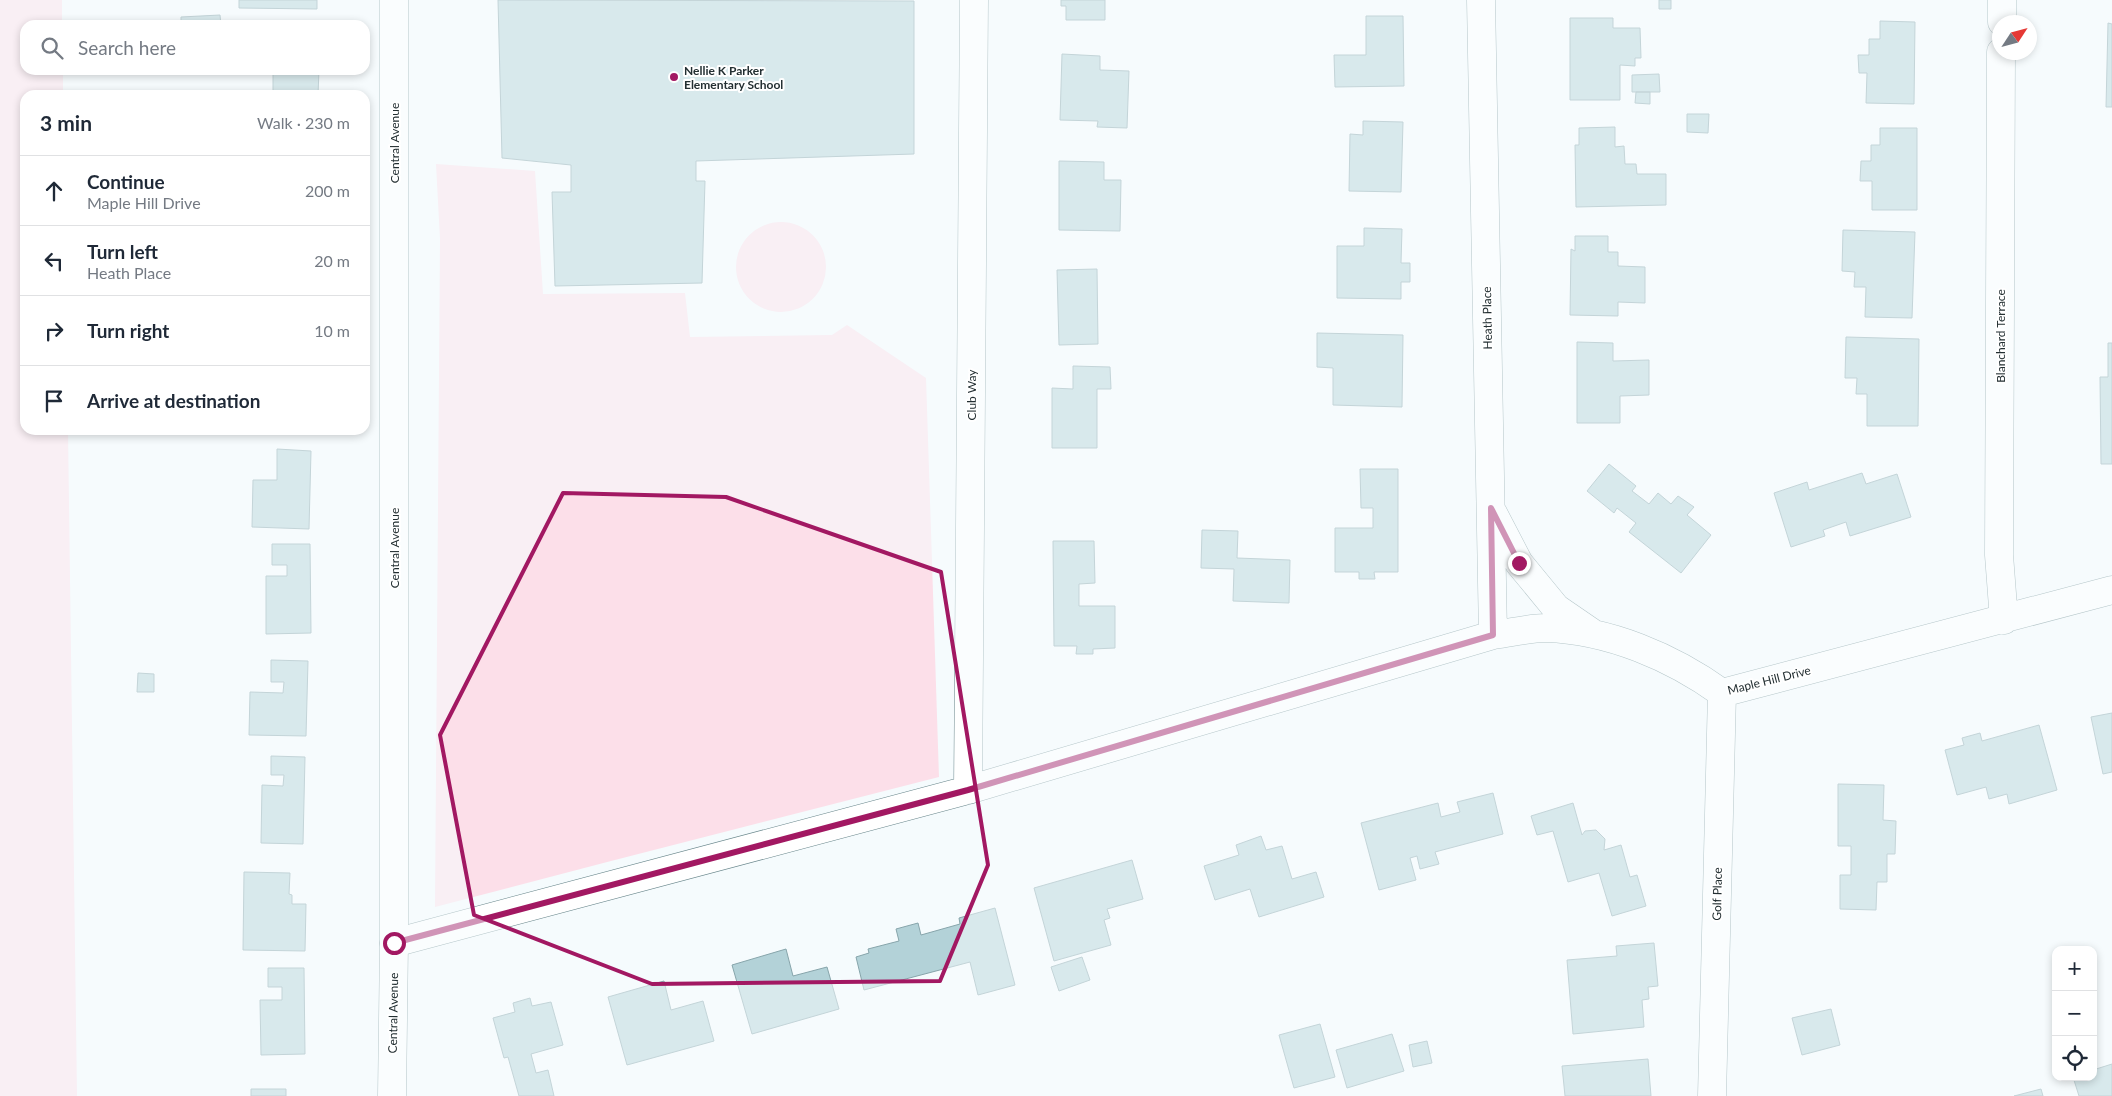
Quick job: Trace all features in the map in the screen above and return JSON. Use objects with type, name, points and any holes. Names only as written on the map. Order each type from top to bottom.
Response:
[{"type":"street","name":"Central Avenue","points":[[392,1096],[394,943],[394,0]]},
{"type":"street","name":"Club Way","points":[[968,790],[974,0]]},
{"type":"street","name":"Heath Place","points":[[1481,0],[1493,635]]},
{"type":"street","points":[[2002,0],[2002,15]]},
{"type":"street","name":"Blanchard Terrace","points":[[2001,60],[1999,556],[2004,620]]},
{"type":"street","points":[[1491,508],[1519,563],[1556,608],[1595,634]]},
{"type":"street","name":"Maple Hill Drive","points":[[394,943],[968,790],[1493,635],[1546,628],[1595,634],[1650,652],[1698,676],[1722,693],[2112,590]]},
{"type":"street","name":"Golf Place","points":[[1712,1096],[1722,693]]},
{"type":"highlighted area","points":[[563,493],[726,497],[941,572],[988,865],[940,981],[652,984],[474,915],[440,735]]},
{"type":"shaded area","points":[[0,0],[62,0],[62,20],[20,20],[20,75],[63,75],[63,90],[20,90],[20,435],[68,435],[77,1096],[0,1096]]},
{"type":"shaded area","points":[[436,164],[535,171],[543,294],[685,293],[690,337],[832,335],[847,325],[926,378],[939,777],[435,907],[440,239]]},
{"type":"shaded area","points":[[781,222],[798,226],[813,235],[822,250],[826,267],[822,284],[813,299],[798,308],[781,312],[764,308],[749,299],[740,284],[736,267],[740,250],[749,235],[764,226]]},
{"type":"building","points":[[239,0],[317,0],[317,9],[239,8]]},
{"type":"building","points":[[498,0],[914,1],[914,154],[696,161],[696,181],[705,181],[702,283],[555,286],[552,192],[571,192],[571,165],[502,158]]},
{"type":"building","points":[[1061,0],[1105,0],[1105,20],[1066,20],[1066,6],[1061,6]]},
{"type":"building","points":[[1659,0],[1671,0],[1671,9],[1659,9]]},
{"type":"building","points":[[220,15],[220,20],[181,20],[181,17]]},
{"type":"building","points":[[1366,16],[1403,16],[1404,86],[1335,87],[1334,55],[1366,55]]},
{"type":"building","points":[[1570,18],[1613,18],[1613,28],[1640,28],[1641,58],[1635,58],[1635,66],[1620,65],[1620,100],[1570,100]]},
{"type":"building","points":[[1880,21],[1915,22],[1914,104],[1866,103],[1867,73],[1859,73],[1858,55],[1869,55],[1869,39],[1880,39]]},
{"type":"building","points":[[2108,23],[2112,24],[2112,107],[2106,107]]},
{"type":"building","points":[[1062,54],[1100,56],[1100,70],[1129,71],[1127,128],[1097,127],[1098,121],[1060,120]]},
{"type":"building","points":[[1659,74],[1660,92],[1632,92],[1632,75]]},
{"type":"building","points":[[273,75],[319,75],[318,90],[273,90]]},
{"type":"building","points":[[1636,92],[1650,92],[1650,104],[1635,103]]},
{"type":"building","points":[[1687,114],[1709,114],[1708,133],[1687,132]]},
{"type":"building","points":[[1363,121],[1403,122],[1401,192],[1349,191],[1350,134],[1363,135]]},
{"type":"building","points":[[1615,127],[1615,147],[1624,146],[1625,164],[1636,164],[1637,174],[1666,174],[1666,205],[1576,207],[1575,145],[1579,145],[1579,128]]},
{"type":"building","points":[[1880,128],[1917,128],[1917,210],[1872,210],[1872,181],[1860,181],[1861,161],[1871,161],[1871,145],[1880,145]]},
{"type":"building","points":[[1059,161],[1104,162],[1104,180],[1121,180],[1120,231],[1059,230]]},
{"type":"building","points":[[1364,228],[1402,229],[1401,263],[1410,263],[1410,282],[1401,282],[1401,299],[1337,298],[1337,246],[1364,246]]},
{"type":"building","points":[[1843,230],[1915,232],[1912,318],[1865,317],[1866,287],[1854,287],[1855,272],[1842,271]]},
{"type":"building","points":[[1575,236],[1608,236],[1608,252],[1618,252],[1618,266],[1645,267],[1645,303],[1618,302],[1618,316],[1570,315],[1571,249],[1575,251]]},
{"type":"building","points":[[1097,269],[1098,344],[1059,345],[1057,270]]},
{"type":"building","points":[[1317,333],[1403,335],[1402,407],[1333,405],[1333,368],[1317,367]]},
{"type":"building","points":[[1846,337],[1919,339],[1918,426],[1867,426],[1867,394],[1856,394],[1857,378],[1845,378]]},
{"type":"building","points":[[1577,342],[1613,343],[1613,361],[1649,360],[1649,395],[1620,396],[1620,423],[1577,423]]},
{"type":"building","points":[[2108,343],[2112,343],[2112,464],[2101,464],[2100,377],[2108,377]]},
{"type":"building","points":[[1073,366],[1110,367],[1111,389],[1097,389],[1097,448],[1052,448],[1052,388],[1073,389]]},
{"type":"building","points":[[277,449],[311,451],[309,529],[252,527],[253,480],[277,480]]},
{"type":"building","points":[[1609,464],[1636,486],[1632,491],[1649,504],[1658,493],[1671,504],[1678,496],[1694,507],[1687,515],[1711,535],[1681,573],[1629,532],[1636,523],[1617,508],[1614,513],[1587,491]]},
{"type":"building","points":[[1360,469],[1398,469],[1398,572],[1374,572],[1375,579],[1359,579],[1359,572],[1335,572],[1335,528],[1373,528],[1373,508],[1361,508]]},
{"type":"building","points":[[1862,473],[1866,484],[1897,474],[1911,517],[1850,536],[1846,522],[1823,530],[1825,536],[1791,547],[1774,493],[1807,482],[1809,490]]},
{"type":"building","points":[[1202,530],[1238,531],[1237,558],[1290,560],[1289,603],[1233,601],[1234,569],[1201,568]]},
{"type":"building","points":[[1053,541],[1094,541],[1095,583],[1079,584],[1079,606],[1115,606],[1115,648],[1093,649],[1093,654],[1076,654],[1077,646],[1054,646]]},
{"type":"building","points":[[272,544],[310,544],[311,633],[266,634],[266,576],[287,576],[287,565],[272,565]]},
{"type":"building","points":[[271,660],[308,661],[306,736],[249,735],[250,692],[283,693],[284,682],[271,682]]},
{"type":"building","points":[[138,673],[154,674],[154,692],[137,692]]},
{"type":"building","points":[[2112,713],[2112,772],[2103,774],[2091,717]]},
{"type":"building","points":[[2039,725],[2057,790],[2009,804],[2007,794],[1989,799],[1986,787],[1957,795],[1945,750],[1964,745],[1962,738],[1980,733],[1982,741]]},
{"type":"building","points":[[271,756],[305,757],[303,844],[261,843],[262,785],[283,786],[284,775],[271,775]]},
{"type":"building","points":[[1838,784],[1884,785],[1883,820],[1896,821],[1895,854],[1887,854],[1887,882],[1877,882],[1876,910],[1840,909],[1840,875],[1851,875],[1851,846],[1838,846]]},
{"type":"building","points":[[1493,793],[1503,834],[1435,852],[1439,864],[1420,869],[1417,856],[1410,858],[1416,880],[1379,890],[1361,823],[1438,803],[1441,817],[1460,812],[1457,802]]},
{"type":"building","points":[[1573,803],[1582,835],[1585,831],[1596,830],[1605,839],[1604,850],[1621,845],[1630,877],[1637,875],[1646,906],[1612,916],[1599,873],[1568,882],[1553,831],[1537,835],[1531,816]]},
{"type":"building","points":[[1261,836],[1266,850],[1282,846],[1292,879],[1316,872],[1324,897],[1259,917],[1250,889],[1215,900],[1204,866],[1239,855],[1236,845]]},
{"type":"building","points":[[1132,860],[1143,899],[1107,909],[1110,918],[1104,920],[1111,945],[1054,961],[1034,888]]},
{"type":"building","points":[[244,872],[290,873],[289,894],[292,895],[292,904],[306,904],[305,951],[243,950]]},
{"type":"building","points":[[995,908],[1015,985],[978,995],[970,962],[864,990],[856,957],[869,953],[868,949],[899,941],[896,929],[918,923],[921,935],[960,924],[959,918]]},
{"type":"building","points":[[1654,943],[1658,986],[1648,987],[1649,999],[1642,1000],[1644,1027],[1573,1034],[1567,960],[1617,956],[1616,946]]},
{"type":"building","points":[[786,949],[793,976],[827,967],[839,1009],[752,1034],[732,965]]},
{"type":"building","points":[[1082,957],[1090,980],[1059,991],[1051,967]]},
{"type":"building","points":[[268,968],[304,968],[305,1054],[261,1055],[260,1000],[282,1000],[282,987],[268,987]]},
{"type":"building","points":[[664,981],[671,1010],[703,1001],[714,1041],[627,1065],[608,997]]},
{"type":"building","points":[[530,998],[532,1006],[551,1002],[563,1045],[531,1054],[536,1073],[548,1070],[554,1096],[519,1096],[508,1057],[504,1058],[493,1018],[515,1012],[513,1003]]},
{"type":"building","points":[[1831,1009],[1840,1045],[1802,1055],[1792,1018]]},
{"type":"building","points":[[1320,1024],[1335,1077],[1294,1088],[1279,1035]]},
{"type":"building","points":[[1392,1034],[1404,1071],[1347,1088],[1336,1050]]},
{"type":"building","points":[[1427,1041],[1432,1063],[1413,1067],[1409,1045]]},
{"type":"building","points":[[1648,1059],[1651,1096],[1565,1096],[1562,1066]]},
{"type":"building","points":[[2112,1064],[2112,1096],[2079,1096],[2074,1081],[2097,1081],[2097,1069]]},
{"type":"building","points":[[251,1089],[286,1089],[286,1096],[251,1096]]},
{"type":"building","points":[[2041,1089],[2043,1096],[2014,1096]]},
{"type":"place","name":"Nellie K Parker Elementary School","points":[[674,77]]},
{"type":"route","points":[[394,943],[968,790],[1493,635],[1491,508],[1519,563]]}]
